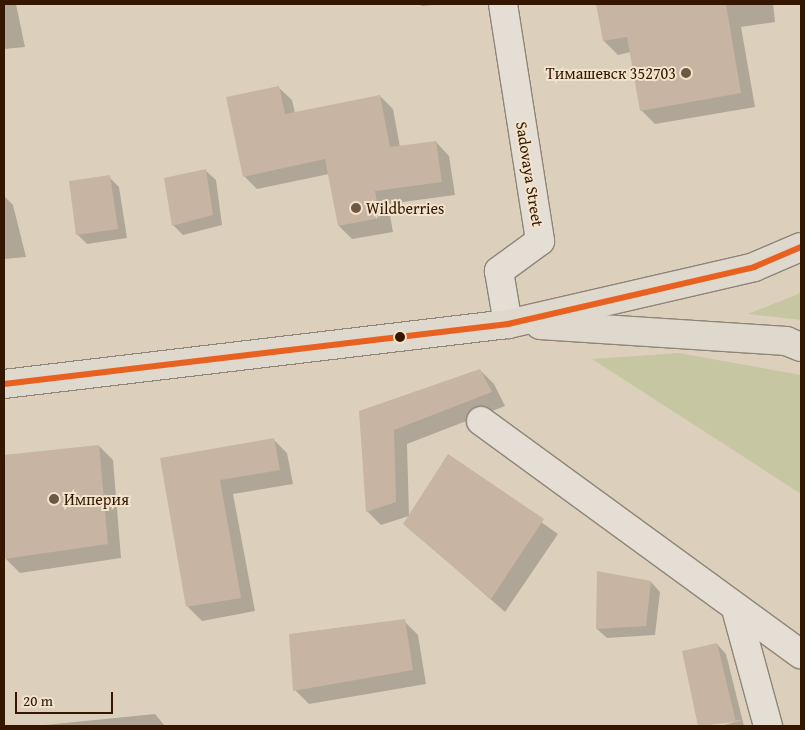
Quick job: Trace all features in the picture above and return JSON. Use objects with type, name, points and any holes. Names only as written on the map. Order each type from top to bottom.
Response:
[{"type":"main road","points":[[4,384],[508,324],[754,267],[801,247]]},
{"type":"main road","points":[[508,324],[786,341],[801,347]]},
{"type":"street","name":"Sadovaya Street","points":[[503,4],[540,241],[499,271],[508,324]]},
{"type":"street","points":[[481,421],[736,609],[801,654]]},
{"type":"street","points":[[736,609],[768,726]]},
{"type":"green space","points":[[801,291],[801,320],[748,314],[798,294]]},
{"type":"green space","points":[[679,353],[801,375],[801,494],[592,359]]},
{"type":"building","points":[[596,4],[726,4],[741,93],[640,111],[627,37],[603,41]]},
{"type":"building","points":[[279,86],[285,114],[380,95],[390,147],[436,141],[442,182],[375,191],[380,218],[338,226],[325,159],[243,177],[226,97]]},
{"type":"building","points":[[206,169],[213,215],[172,226],[164,178]]},
{"type":"building","points":[[110,175],[118,229],[76,235],[69,181]]},
{"type":"building","points":[[480,369],[492,392],[394,430],[396,502],[366,512],[359,411]]},
{"type":"building","points":[[274,438],[280,470],[220,480],[241,598],[186,607],[160,458]]},
{"type":"building","name":"Империя","points":[[99,445],[108,544],[4,559],[4,455]]},
{"type":"building","points":[[448,454],[544,519],[491,599],[403,524]]},
{"type":"building","points":[[597,571],[651,581],[646,626],[596,629]]},
{"type":"building","points":[[405,619],[413,670],[293,691],[289,634]]},
{"type":"building","points":[[717,643],[736,722],[698,726],[682,651]]},
{"type":"transit line","points":[[4,384],[508,324],[754,267],[801,247]]},
{"type":"place","name":"Тимашевск 352703","points":[[686,73]]},
{"type":"place","name":"Wildberries","points":[[356,208]]},
{"type":"place","name":"Империя","points":[[54,499]]}]
